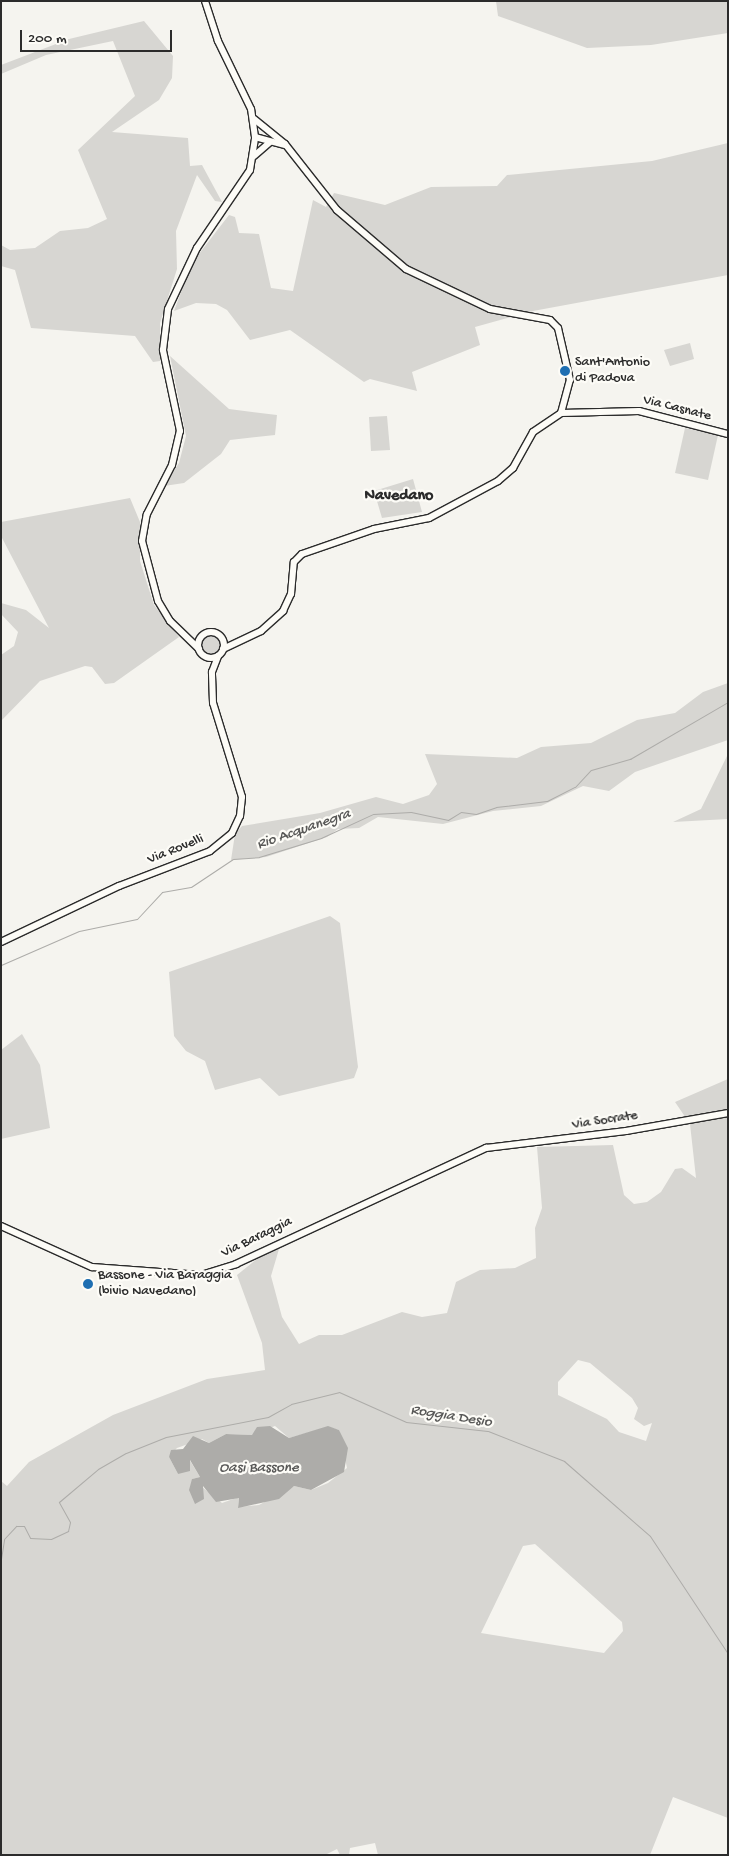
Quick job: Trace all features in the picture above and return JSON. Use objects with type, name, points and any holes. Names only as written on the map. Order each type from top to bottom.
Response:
[{"type":"street","points":[[205,1],[254,120],[253,157],[243,182],[186,267],[168,309],[163,336],[180,418],[179,443],[150,506],[142,541],[158,601],[181,631],[204,656],[218,656],[224,649],[270,625],[283,611],[297,558],[374,529],[429,518],[466,501],[507,474],[534,432],[561,413],[570,380],[554,324],[490,309],[406,268],[337,210],[287,147],[254,120]]},
{"type":"street","points":[[255,137],[269,131]]},
{"type":"street","points":[[255,137],[287,147]]},
{"type":"street","points":[[253,157],[270,142]]},
{"type":"street","name":"Via Casnate","points":[[561,413],[639,411],[728,434]]},
{"type":"street","points":[[181,631],[205,633],[241,640]]},
{"type":"street","points":[[199,649],[205,633]]},
{"type":"street","points":[[221,637],[224,649]]},
{"type":"street","name":"Via Rovelli","points":[[204,656],[212,672]]},
{"type":"street","name":"Via Rovelli","points":[[1,942],[118,886],[210,851],[232,833],[240,816],[242,797],[213,703],[212,672],[218,656]]},
{"type":"street","name":"Via Socrate","points":[[486,1148],[626,1131],[728,1112]]},
{"type":"street","name":"Via Baraggia","points":[[1,1226],[92,1267],[201,1275],[236,1264],[486,1148]]},
{"type":"shaded area","points":[[496,1],[728,1],[728,33],[651,45],[587,48],[498,16]]},
{"type":"shaded area","points":[[144,21],[173,56],[172,78],[159,100],[112,132],[188,138],[190,166],[202,165],[222,202],[215,201],[197,175],[176,231],[177,269],[160,323],[160,361],[153,362],[135,336],[31,328],[15,270],[1,266],[1,245],[10,250],[35,248],[60,231],[88,228],[107,219],[78,150],[135,96],[113,41],[46,55],[1,74],[1,65],[69,39]]},
{"type":"shaded area","points":[[728,143],[728,275],[533,311],[475,327],[480,345],[412,372],[417,391],[370,379],[364,382],[290,330],[250,340],[227,310],[216,304],[196,303],[174,311],[192,263],[229,215],[235,217],[239,233],[259,234],[271,288],[293,291],[313,200],[326,207],[334,193],[385,205],[431,187],[497,186],[507,175],[652,161]]},
{"type":"shaded area","points":[[690,343],[694,359],[670,366],[664,350]]},
{"type":"shaded area","points":[[170,356],[229,409],[277,415],[275,435],[230,440],[221,454],[184,483],[164,486],[179,463],[186,436]]},
{"type":"shaded area","points":[[387,416],[390,450],[371,451],[369,417]]},
{"type":"shaded area","points":[[685,428],[718,435],[708,480],[675,473]]},
{"type":"shaded area","points":[[413,479],[422,512],[382,518],[374,491]]},
{"type":"shaded area","points":[[130,498],[140,522],[140,561],[154,605],[179,637],[114,683],[105,684],[92,667],[85,666],[40,681],[1,721],[1,655],[14,646],[18,632],[1,614],[1,603],[26,610],[49,628],[1,536],[1,522]]},
{"type":"shaded area","points":[[211,636],[217,639],[220,645],[217,651],[211,654],[205,651],[202,645],[205,639]]},
{"type":"shaded area","points":[[728,683],[728,740],[635,772],[609,791],[583,786],[541,806],[493,811],[443,824],[378,817],[359,828],[338,829],[327,837],[266,857],[231,860],[235,834],[242,826],[320,813],[376,797],[403,804],[429,795],[437,784],[425,754],[517,758],[541,747],[591,743],[637,720],[675,713],[703,692]]},
{"type":"shaded area","points":[[728,754],[728,819],[673,822],[701,809]]},
{"type":"shaded area","points":[[330,916],[340,923],[358,1067],[354,1078],[279,1096],[260,1078],[215,1090],[205,1061],[186,1051],[174,1036],[169,972]]},
{"type":"shaded area","points":[[22,1034],[40,1065],[50,1128],[1,1139],[1,1050]]},
{"type":"shaded area","points":[[728,1079],[728,1818],[673,1797],[650,1855],[378,1855],[375,1843],[350,1848],[349,1855],[340,1855],[337,1849],[325,1855],[1,1855],[1,1481],[7,1486],[29,1462],[113,1415],[207,1379],[265,1370],[262,1343],[237,1275],[282,1239],[271,1276],[282,1317],[299,1344],[319,1335],[342,1335],[402,1312],[422,1317],[447,1313],[456,1282],[480,1270],[515,1268],[536,1258],[535,1228],[542,1208],[537,1147],[613,1145],[624,1195],[634,1204],[647,1202],[661,1192],[675,1169],[682,1168],[696,1178],[690,1124],[675,1102]],"holes":[[[578,1360],[590,1363],[632,1398],[638,1408],[634,1419],[644,1426],[652,1423],[646,1441],[619,1432],[607,1419],[558,1395],[558,1382]],[[275,1426],[289,1438],[328,1427],[339,1430],[347,1468],[328,1483],[311,1490],[294,1486],[259,1505],[238,1507],[239,1497],[222,1503],[192,1479],[200,1477],[189,1459],[178,1474],[169,1457],[177,1448],[202,1439],[209,1443],[226,1434],[252,1435]],[[535,1544],[622,1622],[623,1631],[604,1653],[481,1633],[523,1546]]]},
{"type":"water","name":"Oasi Bassone","points":[[270,1426],[289,1438],[328,1426],[339,1430],[348,1448],[344,1472],[311,1490],[294,1486],[279,1499],[238,1508],[239,1498],[216,1502],[203,1486],[204,1499],[195,1504],[189,1490],[192,1479],[200,1477],[190,1460],[190,1471],[178,1474],[169,1457],[171,1450],[183,1449],[193,1436],[209,1443],[226,1434],[252,1435],[257,1427]]},
{"type":"waterway","name":"Rio Acquanegra","points":[[1,965],[79,931],[137,919],[162,892],[191,887],[233,859],[259,857],[321,838],[373,814],[411,812],[448,820],[461,812],[476,814],[496,807],[547,801],[575,787],[591,770],[630,759],[728,702]]},
{"type":"waterway","name":"Roggia Desio","points":[[1,1559],[4,1539],[16,1526],[24,1526],[30,1538],[51,1539],[68,1531],[70,1522],[59,1502],[98,1469],[126,1453],[166,1437],[268,1417],[291,1404],[339,1392],[406,1422],[488,1431],[564,1461],[650,1536],[728,1654]]},
{"type":"place","name":"Sant'Antonio di Padova","points":[[565,371]]},
{"type":"place","name":"Bassone - Via Baraggia (bivio Navedano)","points":[[88,1284]]},
{"type":"district","name":"Navedano","points":[[399,497]]}]
